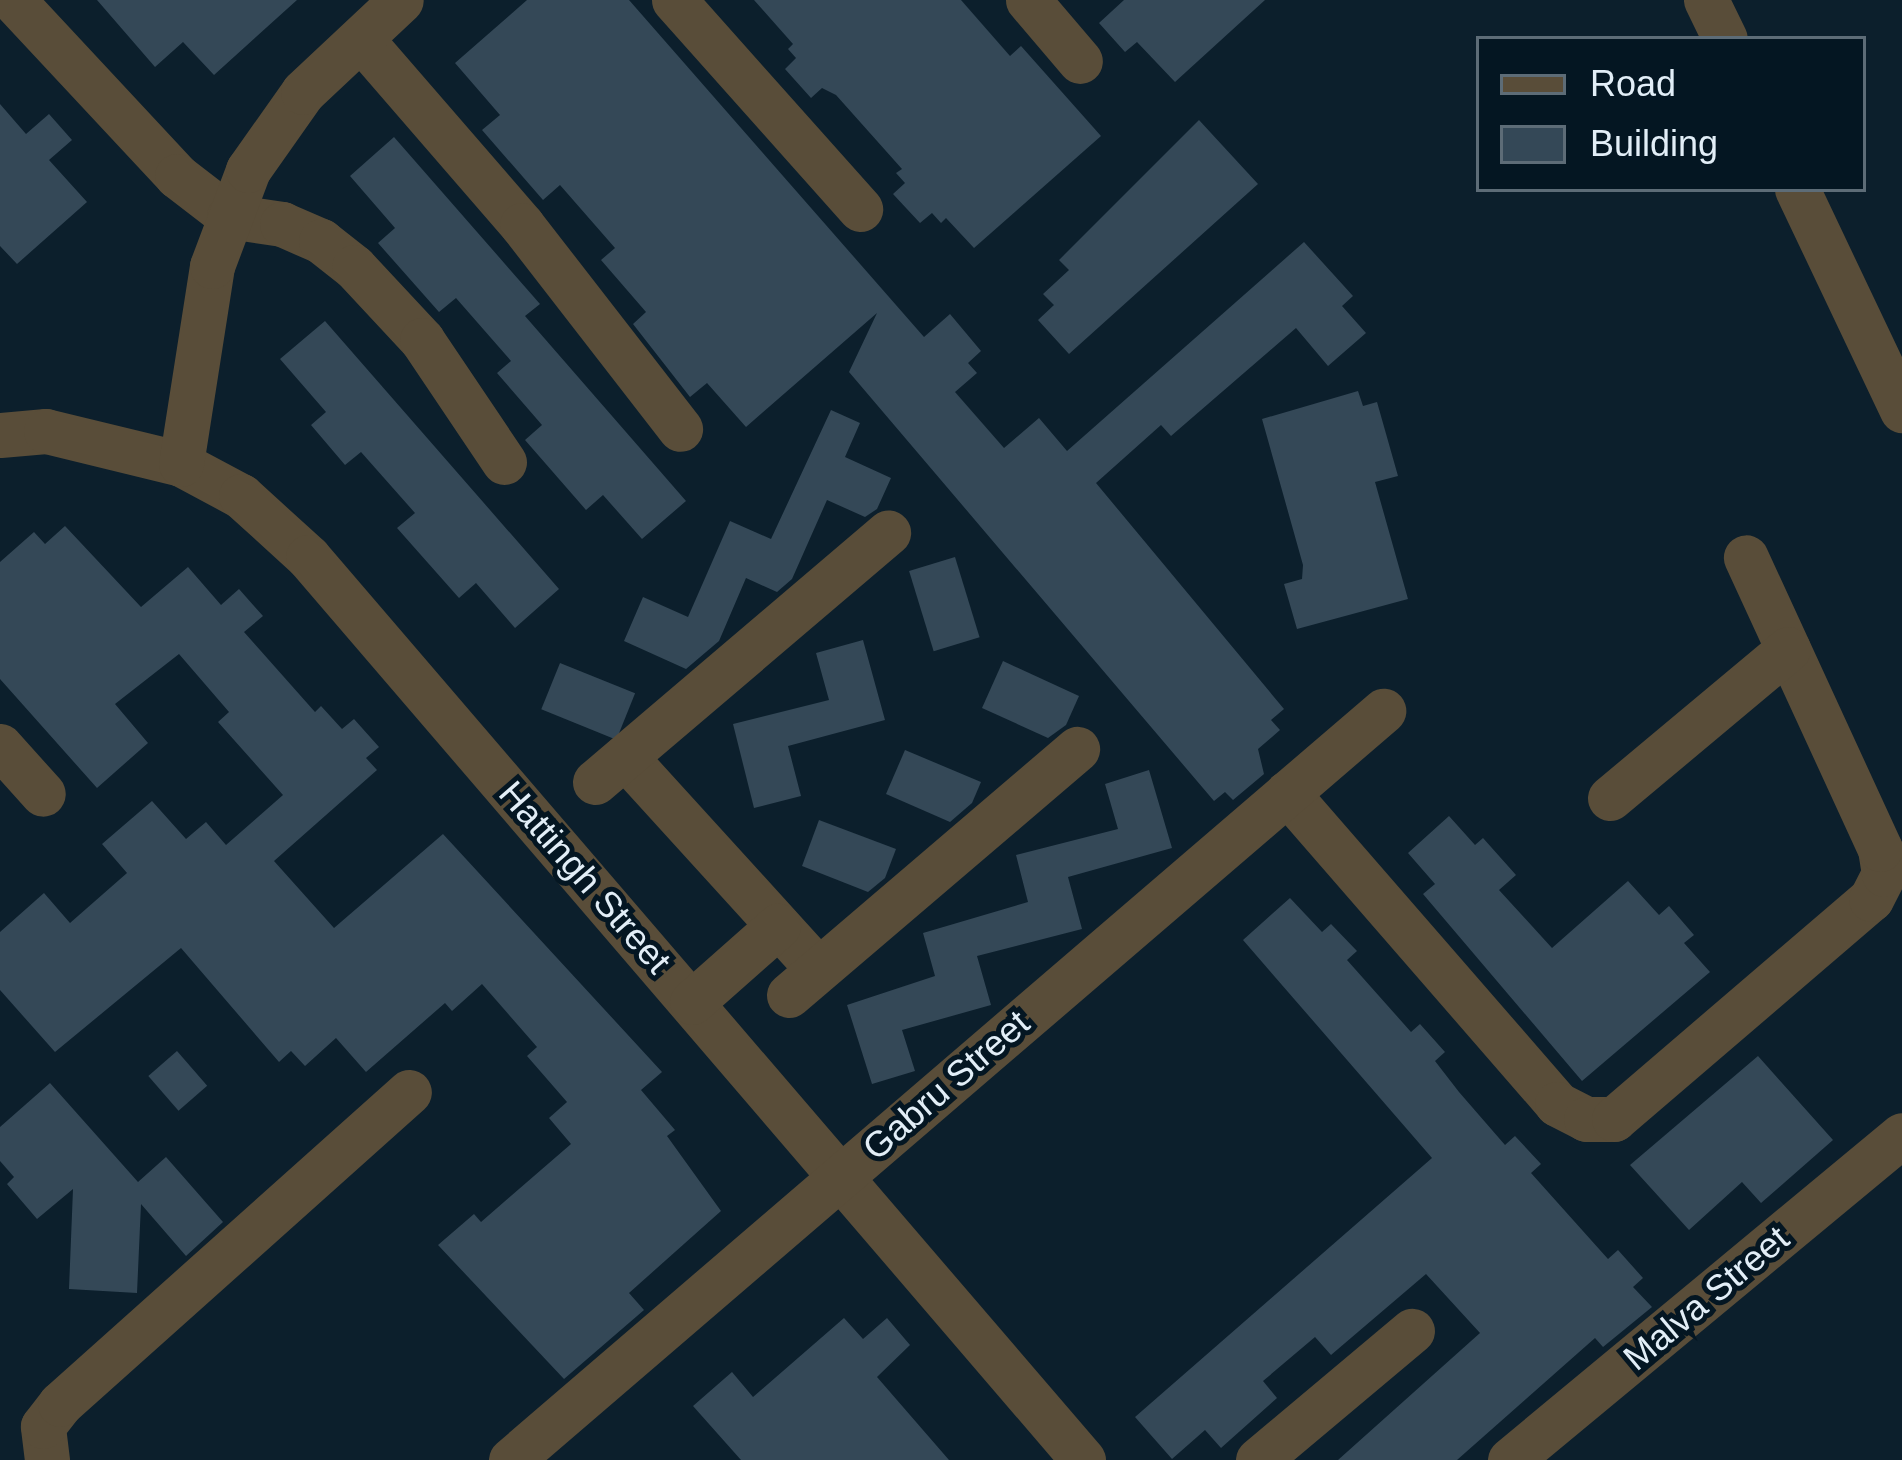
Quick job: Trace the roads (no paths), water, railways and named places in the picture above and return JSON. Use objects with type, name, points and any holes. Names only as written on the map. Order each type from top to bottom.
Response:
[{"type":"street","points":[[13,0],[148,148],[230,216],[302,232],[354,267],[422,340],[504,462]]},
{"type":"street","points":[[181,464],[212,266],[270,129],[401,0]]},
{"type":"street","points":[[674,0],[860,209]]},
{"type":"street","points":[[1028,0],[1080,61]]},
{"type":"street","points":[[1706,0],[1724,36]]},
{"type":"street","points":[[361,38],[522,225],[680,429]]},
{"type":"street","points":[[1797,192],[1902,410]]},
{"type":"street","name":"Hattingh Street","points":[[0,435],[46,431],[181,464],[241,496],[308,557],[1083,1460]]},
{"type":"street","points":[[888,533],[610,769],[778,926],[804,982],[1078,749]]},
{"type":"street","points":[[1287,793],[1558,1104],[1586,1119],[1614,1119],[1871,899],[1884,874],[1880,849],[1746,557]]},
{"type":"street","points":[[1610,798],[1788,649]]},
{"type":"street","name":"Gabru Street","points":[[511,1460],[1382,711]]},
{"type":"street","points":[[0,746],[43,794]]},
{"type":"street","points":[[692,1002],[778,926]]},
{"type":"street","points":[[47,1460],[43,1426],[60,1404],[409,1092]]},
{"type":"street","name":"Malva Street","points":[[1510,1460],[1902,1136]]},
{"type":"street","points":[[1258,1460],[1412,1331]]}]
